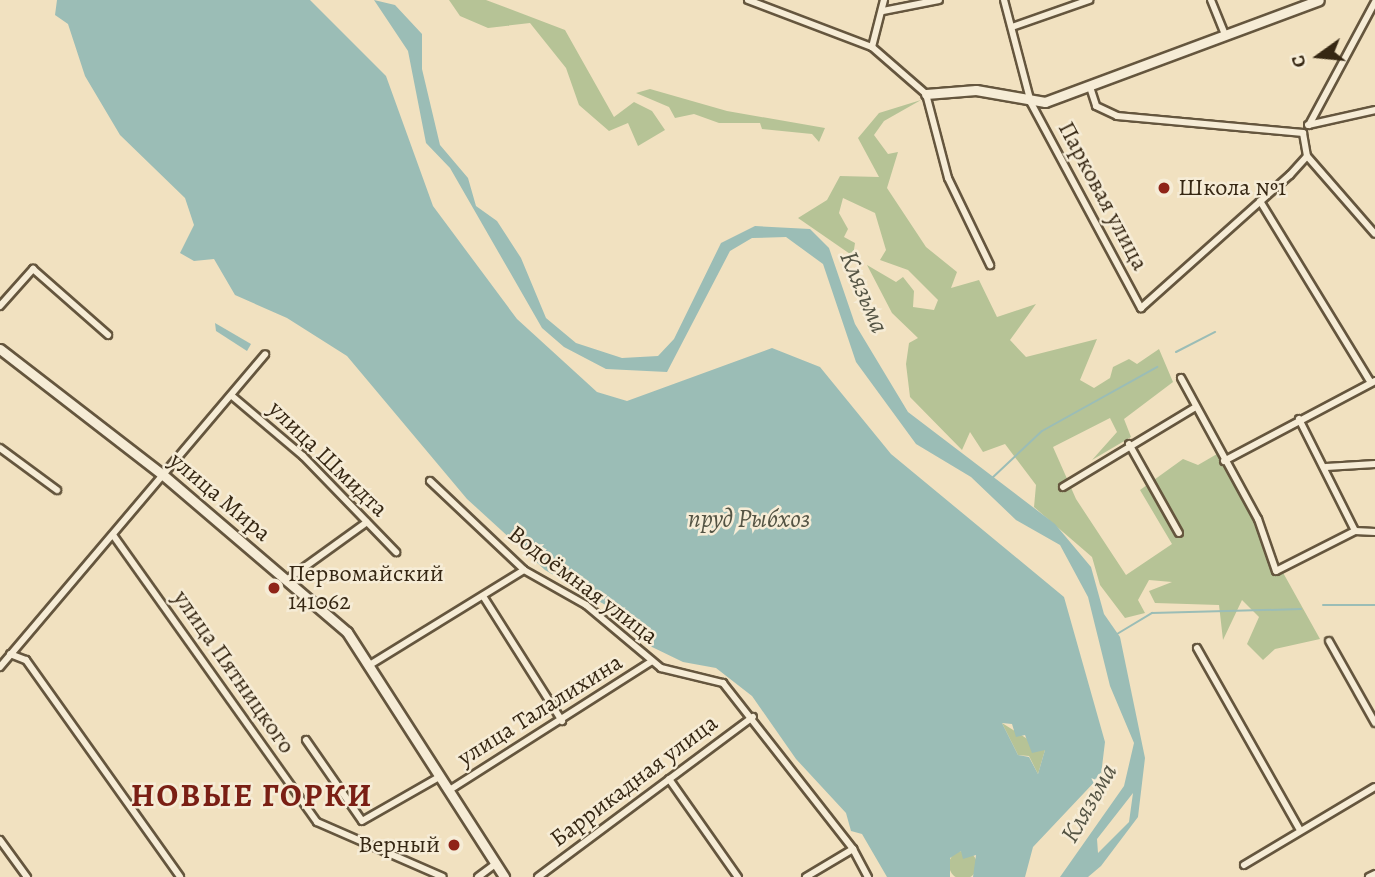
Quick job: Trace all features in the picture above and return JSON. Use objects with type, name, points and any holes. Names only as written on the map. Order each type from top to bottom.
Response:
[{"type":"street","points":[[748,0],[872,47],[926,94],[948,178],[990,265]]},
{"type":"street","points":[[872,47],[884,0]]},
{"type":"street","points":[[883,11],[939,0]]},
{"type":"street","name":"Парковая улица","points":[[1004,0],[1031,103],[1141,308],[1261,201]]},
{"type":"street","points":[[1012,27],[1089,0]]},
{"type":"street","points":[[1211,0],[1224,35]]},
{"type":"street","points":[[926,94],[976,90],[1031,103],[1090,87],[1319,0]]},
{"type":"street","points":[[1375,1],[1303,133],[1307,156],[1375,234]]},
{"type":"street","points":[[1090,87],[1096,106],[1116,116],[1303,133]]},
{"type":"street","points":[[1309,125],[1375,110]]},
{"type":"street","points":[[1224,461],[1373,381],[1261,201],[1307,156]]},
{"type":"street","points":[[0,306],[33,269],[108,335]]},
{"type":"street","name":"улица Мира","points":[[0,349],[162,474],[288,579],[346,632],[503,877]]},
{"type":"street","points":[[0,667],[265,354]]},
{"type":"street","points":[[1181,378],[1194,408],[1258,519],[1276,571],[1355,531],[1375,532]]},
{"type":"street","name":"улица Шмидта","points":[[232,396],[396,552]]},
{"type":"street","points":[[1063,487],[1129,444],[1194,408]]},
{"type":"street","points":[[1299,419],[1326,467],[1355,531]]},
{"type":"street","points":[[1129,444],[1180,533]]},
{"type":"street","points":[[0,447],[57,490]]},
{"type":"street","points":[[1326,467],[1375,464]]},
{"type":"street","name":"Водоёмная улица","points":[[430,481],[524,570],[586,605],[652,662]]},
{"type":"street","points":[[288,579],[367,522]]},
{"type":"street","name":"улица Пятницкого","points":[[113,535],[317,822],[443,877]]},
{"type":"street","points":[[368,666],[524,570]]},
{"type":"street","points":[[483,596],[562,721]]},
{"type":"street","points":[[1329,641],[1375,723]]},
{"type":"street","points":[[1197,648],[1299,828]]},
{"type":"street","points":[[10,654],[26,660],[180,877]]},
{"type":"street","points":[[652,662],[723,683],[753,717],[853,849],[868,877]]},
{"type":"street","name":"улица Талалихина","points":[[448,791],[652,662]]},
{"type":"street","name":"Баррикадная улица","points":[[538,877],[753,717]]},
{"type":"street","points":[[306,740],[362,821],[439,776]]},
{"type":"street","points":[[669,779],[738,877]]},
{"type":"street","points":[[1244,865],[1299,828],[1375,787]]},
{"type":"street","points":[[0,840],[27,877]]},
{"type":"street","points":[[806,877],[853,849]]},
{"type":"street","points":[[478,877],[495,864]]},
{"type":"street","points":[[1369,877],[1375,874]]},
{"type":"green space","points":[[449,0],[486,0],[565,30],[614,117],[634,102],[652,111],[665,130],[638,146],[628,123],[609,131],[579,105],[566,68],[530,23],[488,28],[460,16]]},
{"type":"green space","points":[[650,89],[727,111],[825,128],[819,142],[812,134],[762,129],[760,123],[719,123],[694,114],[675,118],[669,107],[636,93]]},
{"type":"green space","points":[[921,100],[884,121],[874,135],[888,154],[898,152],[887,188],[926,247],[957,272],[951,288],[979,280],[997,317],[1036,304],[1010,340],[1026,357],[1097,339],[1080,380],[1094,388],[1110,378],[1113,367],[1129,359],[1137,364],[1159,349],[1173,382],[1124,419],[1131,437],[1092,460],[1117,432],[1110,418],[1053,447],[1076,499],[1126,575],[1172,544],[1140,490],[1183,459],[1198,465],[1217,454],[1320,639],[1275,649],[1263,660],[1247,644],[1259,617],[1242,600],[1223,640],[1219,605],[1155,603],[1149,591],[1172,582],[1149,580],[1138,600],[1145,613],[1125,618],[1100,585],[1092,557],[1034,507],[1036,485],[1005,444],[983,452],[970,432],[962,450],[910,397],[906,364],[909,343],[918,338],[892,313],[867,265],[896,282],[903,277],[914,291],[913,307],[934,310],[938,300],[908,270],[880,260],[886,250],[875,213],[843,198],[839,213],[848,229],[844,237],[855,243],[853,256],[798,218],[827,200],[840,176],[879,177],[858,138],[879,113]]},
{"type":"green space","points":[[1002,723],[1045,750],[1038,774],[1029,756],[1018,755]]},
{"type":"green space","points":[[963,851],[973,855],[977,865],[973,875],[963,879],[953,875],[949,865],[953,855]]},
{"type":"water","name":"пруд Рыбхоз","points":[[57,0],[310,0],[386,76],[433,206],[517,319],[597,392],[627,401],[772,348],[820,367],[891,454],[1064,597],[1105,742],[1101,775],[1033,847],[1025,877],[973,877],[976,855],[963,859],[961,851],[950,858],[950,877],[887,877],[862,834],[851,831],[846,813],[796,759],[752,696],[716,668],[683,662],[652,647],[614,610],[545,570],[467,499],[347,356],[287,318],[235,295],[214,259],[194,261],[180,253],[194,225],[185,198],[120,135],[85,76],[68,24],[55,15]],"holes":[[[1002,723],[1012,724],[1016,737],[1025,735],[1032,753],[1045,750],[1038,774],[1029,757],[1018,755]]]},
{"type":"water","points":[[374,0],[395,5],[422,34],[422,69],[440,145],[468,178],[476,206],[497,221],[521,258],[546,318],[576,343],[622,358],[658,356],[674,339],[721,243],[755,226],[810,229],[829,248],[855,324],[908,412],[1055,524],[1091,567],[1104,614],[1120,637],[1145,758],[1138,817],[1101,866],[1088,877],[1060,877],[1124,786],[1134,743],[1110,686],[1088,597],[1060,545],[1016,520],[971,477],[916,444],[856,362],[823,264],[786,237],[752,238],[730,251],[667,372],[606,369],[564,347],[542,328],[450,168],[426,143],[408,51]],"holes":[[[1133,793],[1129,822],[1098,853],[1097,839]]]},
{"type":"water","points":[[215,323],[251,344],[247,351],[216,331]]},
{"type":"waterway","points":[[1176,352],[1215,332]]},
{"type":"waterway","points":[[991,479],[1042,431],[1157,367]]},
{"type":"waterway","points":[[1323,605],[1375,605]]},
{"type":"waterway","points":[[1117,634],[1152,613],[1301,609]]},
{"type":"place","name":"Школа №1","points":[[1164,188]]},
{"type":"place","name":"Первомайский 141062","points":[[274,588]]},
{"type":"place","name":"Верный","points":[[454,845]]},
{"type":"district","name":"НОВЫЕ ГОРКИ","points":[[252,795]]},
{"type":"water label","name":"Клязьма","points":[[864,292]]},
{"type":"water label","name":"Клязьма","points":[[1089,803]]}]
